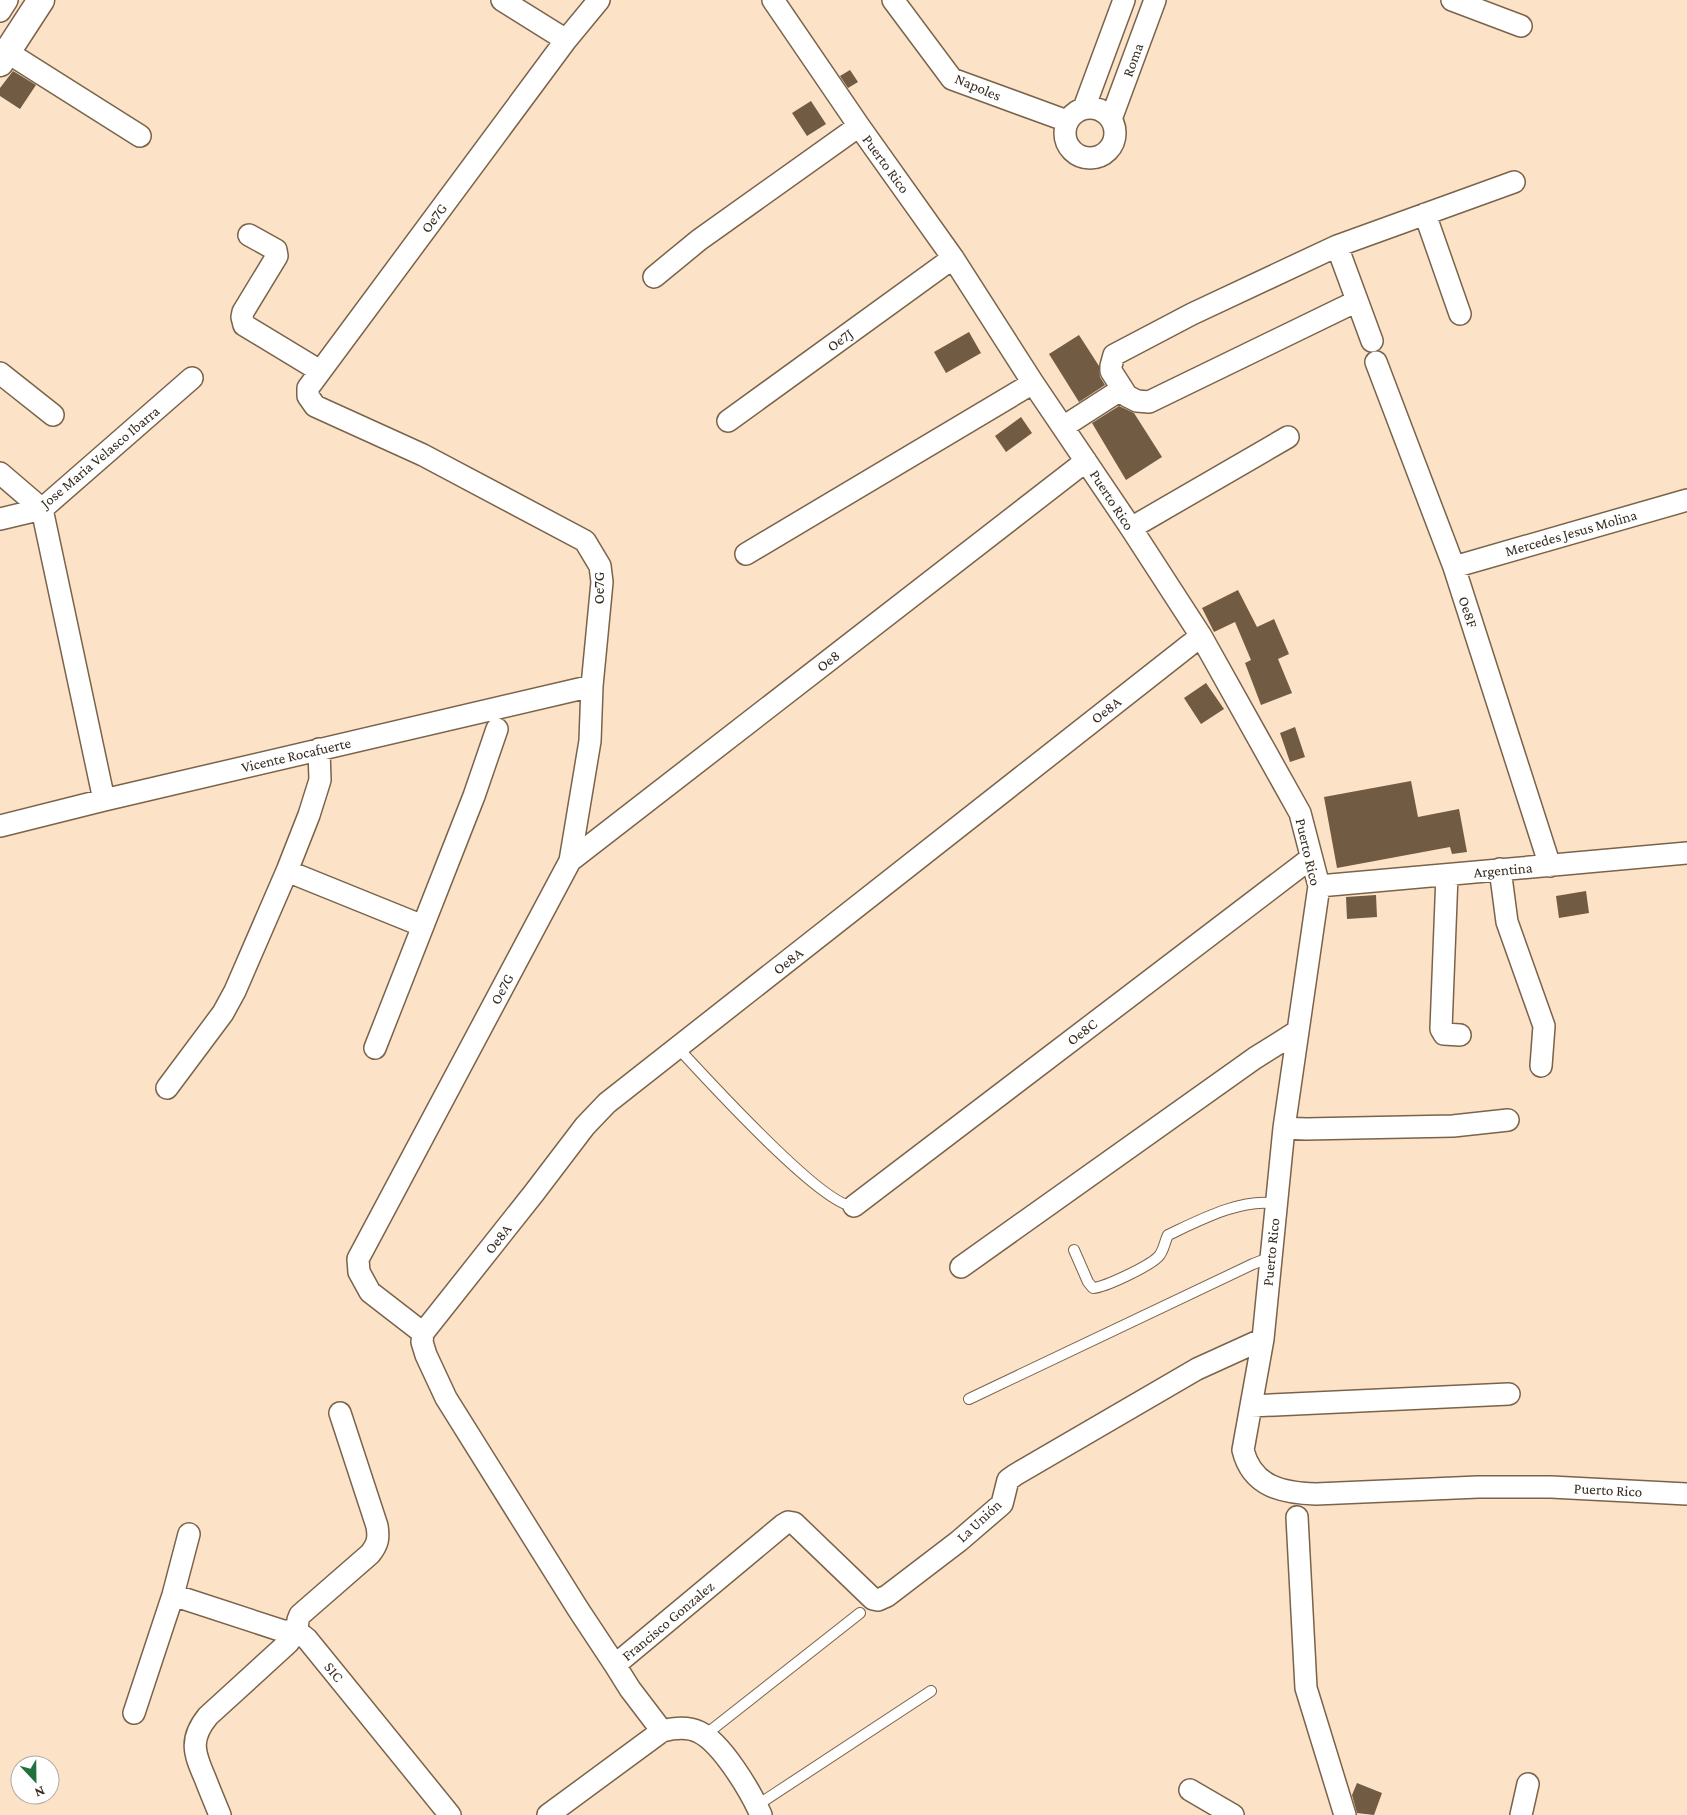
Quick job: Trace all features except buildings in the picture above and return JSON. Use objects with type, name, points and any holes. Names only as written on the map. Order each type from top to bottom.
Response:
[{"type":"street","points":[[0,11],[7,0]]},
{"type":"street","points":[[41,0],[4,58],[140,136]]},
{"type":"street","points":[[502,0],[566,40]]},
{"type":"street","name":"Oe7G","points":[[423,1333],[370,1292],[359,1272],[358,1259],[570,861],[590,741],[592,686],[602,582],[600,566],[585,541],[423,455],[315,406],[308,396],[308,388],[566,40],[599,0]]},
{"type":"street","name":"Puerto Rico","points":[[773,0],[859,126],[953,258],[1033,383],[1131,528],[1201,636],[1300,813],[1319,886],[1284,1128],[1263,1339],[1244,1450],[1246,1462],[1252,1472],[1269,1485],[1290,1493],[1316,1494],[1478,1487],[1551,1487],[1687,1494]]},
{"type":"street","name":"Napoles","points":[[893,0],[952,79],[1067,122]]},
{"type":"street","name":"Roma","points":[[1084,108],[1124,0]]},
{"type":"street","name":"Roma","points":[[1111,119],[1155,0]]},
{"type":"street","points":[[1452,0],[1521,26]]},
{"type":"street","points":[[1084,108],[1100,109],[1111,119],[1115,129],[1114,139],[1109,148],[1101,155],[1091,158],[1080,156],[1072,151],[1066,142],[1064,132],[1067,122],[1074,113],[1084,108]]},
{"type":"street","points":[[654,277],[699,240],[859,126]]},
{"type":"street","points":[[1357,301],[1149,402],[1132,399],[1122,389],[1111,371],[1110,366],[1114,355],[1192,314],[1337,246],[1514,182]]},
{"type":"street","points":[[1425,214],[1460,314]]},
{"type":"street","points":[[250,234],[276,250],[277,256],[243,312],[244,325],[320,371]]},
{"type":"street","name":"Oe8F","points":[[1337,246],[1454,567],[1550,866]]},
{"type":"street","name":"Oe7J","points":[[728,421],[953,258]]},
{"type":"street","points":[[0,373],[53,415]]},
{"type":"street","name":"Jose Maria Velasco Ibarra","points":[[0,519],[42,509],[192,378]]},
{"type":"street","points":[[746,554],[1033,383]]},
{"type":"street","points":[[1063,427],[1122,389]]},
{"type":"street","points":[[1131,528],[1288,436]]},
{"type":"street","name":"Oe8","points":[[570,861],[1086,461]]},
{"type":"street","points":[[0,473],[42,509],[104,800]]},
{"type":"street","name":"Mercedes Jesus Molina","points":[[1454,567],[1687,500]]},
{"type":"street","name":"Oe8A","points":[[423,1333],[598,1111],[1201,636]]},
{"type":"street","name":"Vicente Rocafuerte","points":[[0,826],[318,749],[592,686]]},
{"type":"street","points":[[376,1048],[474,796],[497,729]]},
{"type":"street","points":[[167,1088],[223,1013],[235,990],[287,871],[319,787],[321,772],[318,749]]},
{"type":"street","name":"Argentina","points":[[1319,886],[1687,853]]},
{"type":"street","name":"Oe8C","points":[[854,1206],[1311,858]]},
{"type":"street","points":[[1500,869],[1507,922],[1544,1026],[1541,1066]]},
{"type":"street","points":[[287,871],[423,926]]},
{"type":"street","points":[[1447,875],[1441,1029],[1448,1036],[1460,1035]]},
{"type":"street","points":[[961,1268],[1255,1058],[1298,1031]]},
{"type":"street","points":[[1284,1128],[1453,1126],[1508,1120]]},
{"type":"street","points":[[423,1333],[422,1342],[426,1355],[446,1398],[615,1665]]},
{"type":"street","name":"La Unión","points":[[783,1525],[788,1522],[794,1523],[872,1599],[878,1600],[888,1596],[959,1541],[1002,1504],[1008,1480],[1015,1475],[1197,1369],[1263,1339]]},
{"type":"street","points":[[1251,1406],[1509,1394]]},
{"type":"street","points":[[220,1815],[195,1755],[194,1744],[196,1734],[208,1716],[268,1662],[297,1632],[300,1615],[353,1571],[376,1547],[379,1538],[377,1526],[340,1413]]},
{"type":"street","points":[[1297,1517],[1306,1688],[1345,1815]]},
{"type":"street","name":"Francisco Gonzalez","points":[[662,1731],[630,1689],[615,1665],[783,1525]]},
{"type":"street","points":[[134,1713],[173,1595],[189,1534]]},
{"type":"street","points":[[173,1595],[283,1631],[297,1632]]},
{"type":"street","name":"S1C","points":[[297,1632],[307,1639],[450,1815]]},
{"type":"street","points":[[548,1815],[662,1731],[679,1727],[698,1731],[712,1740],[737,1773],[759,1810]]},
{"type":"street","points":[[1521,1815],[1528,1784]]},
{"type":"street","points":[[1190,1790],[1233,1815]]},
{"type":"lane","points":[[678,1048],[734,1108],[784,1156],[811,1180],[846,1206],[854,1206]]},
{"type":"lane","points":[[1074,1250],[1088,1282],[1093,1288],[1098,1287],[1117,1280],[1157,1258],[1163,1250],[1168,1235],[1219,1212],[1263,1201],[1276,1204]]},
{"type":"lane","points":[[969,1399],[1244,1268],[1271,1257]]},
{"type":"lane","points":[[705,1736],[860,1613]]},
{"type":"lane","points":[[759,1810],[931,1691]]}]
